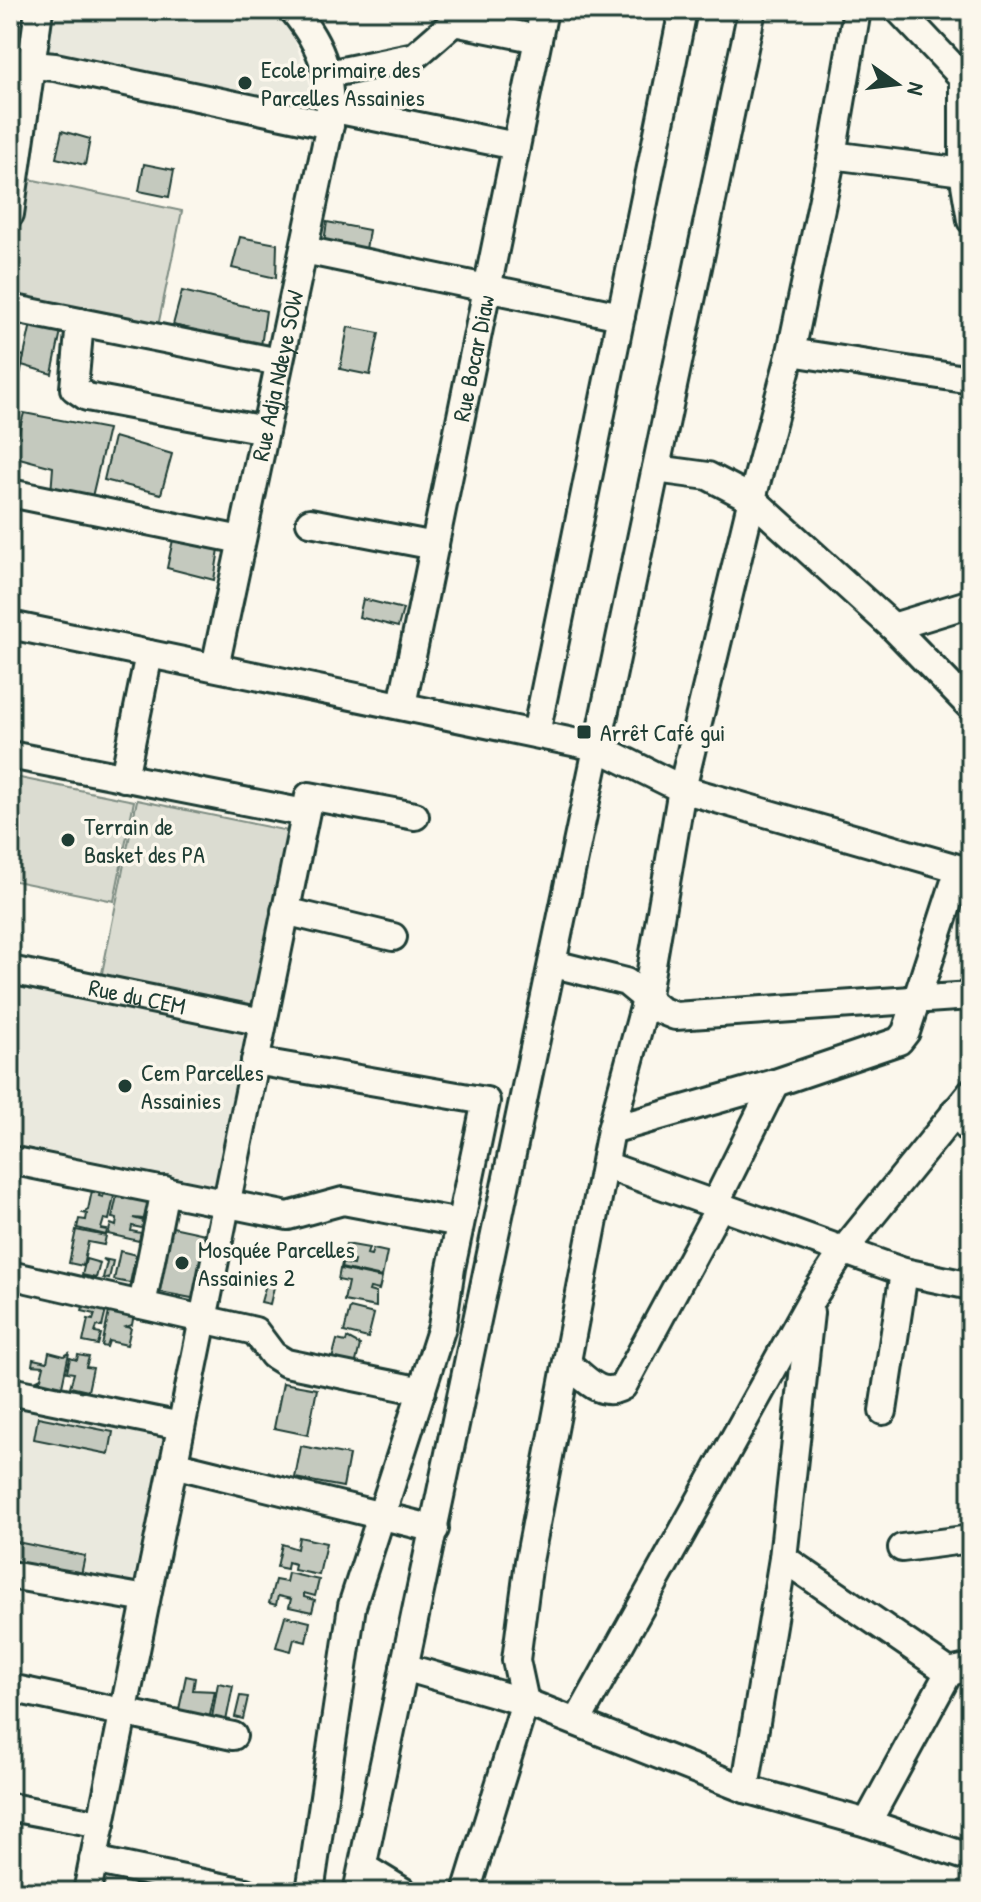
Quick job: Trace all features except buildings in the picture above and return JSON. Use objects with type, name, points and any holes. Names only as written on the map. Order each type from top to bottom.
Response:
[{"type":"street","points":[[10,214],[20,64],[39,10]]},
{"type":"street","name":"Rue Bocar Diaw","points":[[402,705],[544,10]]},
{"type":"street","points":[[536,734],[683,10]]},
{"type":"street","points":[[404,1892],[360,1879],[752,10]]},
{"type":"street","points":[[466,1892],[525,1702],[516,1660],[520,1622],[611,1130],[646,1000],[682,789],[791,352],[832,155],[857,10]]},
{"type":"street","points":[[899,10],[967,82],[963,172],[971,220]]},
{"type":"street","points":[[301,13],[322,52],[330,98]]},
{"type":"street","points":[[330,98],[415,56],[454,22],[538,39]]},
{"type":"street","points":[[20,64],[330,98],[516,146]]},
{"type":"street","name":"Rue Adja Ndeye SOW","points":[[215,667],[304,250],[330,98]]},
{"type":"street","points":[[832,155],[963,172]]},
{"type":"street","points":[[304,250],[621,316]]},
{"type":"street","points":[[10,308],[279,362]]},
{"type":"street","points":[[80,322],[74,388],[87,397],[265,430]]},
{"type":"street","points":[[791,352],[971,380]]},
{"type":"street","points":[[656,469],[708,476],[752,499],[893,627],[971,707]]},
{"type":"street","points":[[10,493],[241,540]]},
{"type":"street","points":[[310,522],[435,546]]},
{"type":"street","points":[[893,627],[971,603]]},
{"type":"street","points":[[10,625],[597,747],[682,789],[965,871],[906,1032],[899,1041],[775,1083],[611,1130]]},
{"type":"street","points":[[124,778],[149,654]]},
{"type":"street","points":[[10,755],[305,813]]},
{"type":"street","points":[[87,1892],[309,796],[415,816]]},
{"type":"street","points":[[285,911],[393,937]]},
{"type":"street","points":[[554,964],[614,977],[675,1016],[971,996]]},
{"type":"street","name":"Rue du CEM","points":[[10,970],[263,1022]]},
{"type":"street","points":[[255,1061],[486,1101],[442,1327],[352,1606],[310,1892]]},
{"type":"street","points":[[569,1365],[600,1391],[613,1392],[623,1386],[717,1205],[775,1083]]},
{"type":"street","points":[[577,1722],[811,1300],[843,1251],[966,1112]]},
{"type":"street","points":[[10,1160],[227,1201],[288,1216],[343,1201],[460,1223]]},
{"type":"street","points":[[605,1165],[904,1272],[971,1286]]},
{"type":"street","points":[[142,1305],[165,1190]]},
{"type":"street","points":[[883,1411],[904,1272]]},
{"type":"street","points":[[10,1275],[255,1331],[273,1355],[286,1363],[422,1391]]},
{"type":"street","points":[[745,1789],[783,1558],[811,1300]]},
{"type":"street","points":[[10,1391],[181,1426]]},
{"type":"street","points":[[173,1464],[435,1529]]},
{"type":"street","points":[[902,1548],[971,1539]]},
{"type":"street","points":[[783,1558],[960,1670],[867,1823]]},
{"type":"street","points":[[10,1575],[146,1599]]},
{"type":"street","points":[[404,1667],[525,1702],[745,1789],[867,1823],[971,1858]]},
{"type":"street","points":[[10,1688],[233,1736]]},
{"type":"street","points":[[10,1807],[101,1824]]},
{"type":"street","points":[[93,1860],[245,1892]]},
{"type":"shaded area","name":"Ecole primaire des Parcelles Assainies","points":[[50,10],[272,10],[293,36],[320,114],[43,53]]},
{"type":"shaded area","points":[[29,179],[182,211],[158,326],[10,295],[10,270]]},
{"type":"shaded area","name":"Terrain de Basket des PA","points":[[10,776],[134,801],[114,901],[10,880]]},
{"type":"shaded area","points":[[137,800],[293,832],[257,1010],[101,978]]},
{"type":"shaded area","name":"Cem Parcelles Assainies","points":[[10,979],[252,1028],[219,1186],[10,1143]]},
{"type":"shaded area","points":[[10,1399],[165,1433],[131,1589],[10,1563]]},
{"type":"place","name":"Ecole primaire des Parcelles Assainies","points":[[245,83]]},
{"type":"place","name":"Arrêt Café gui","points":[[584,732]]},
{"type":"place","name":"Terrain de Basket des PA","points":[[68,840]]},
{"type":"place","name":"Cem Parcelles Assainies","points":[[125,1086]]},
{"type":"place","name":"Mosquée Parcelles Assainies 2","points":[[182,1263]]}]
